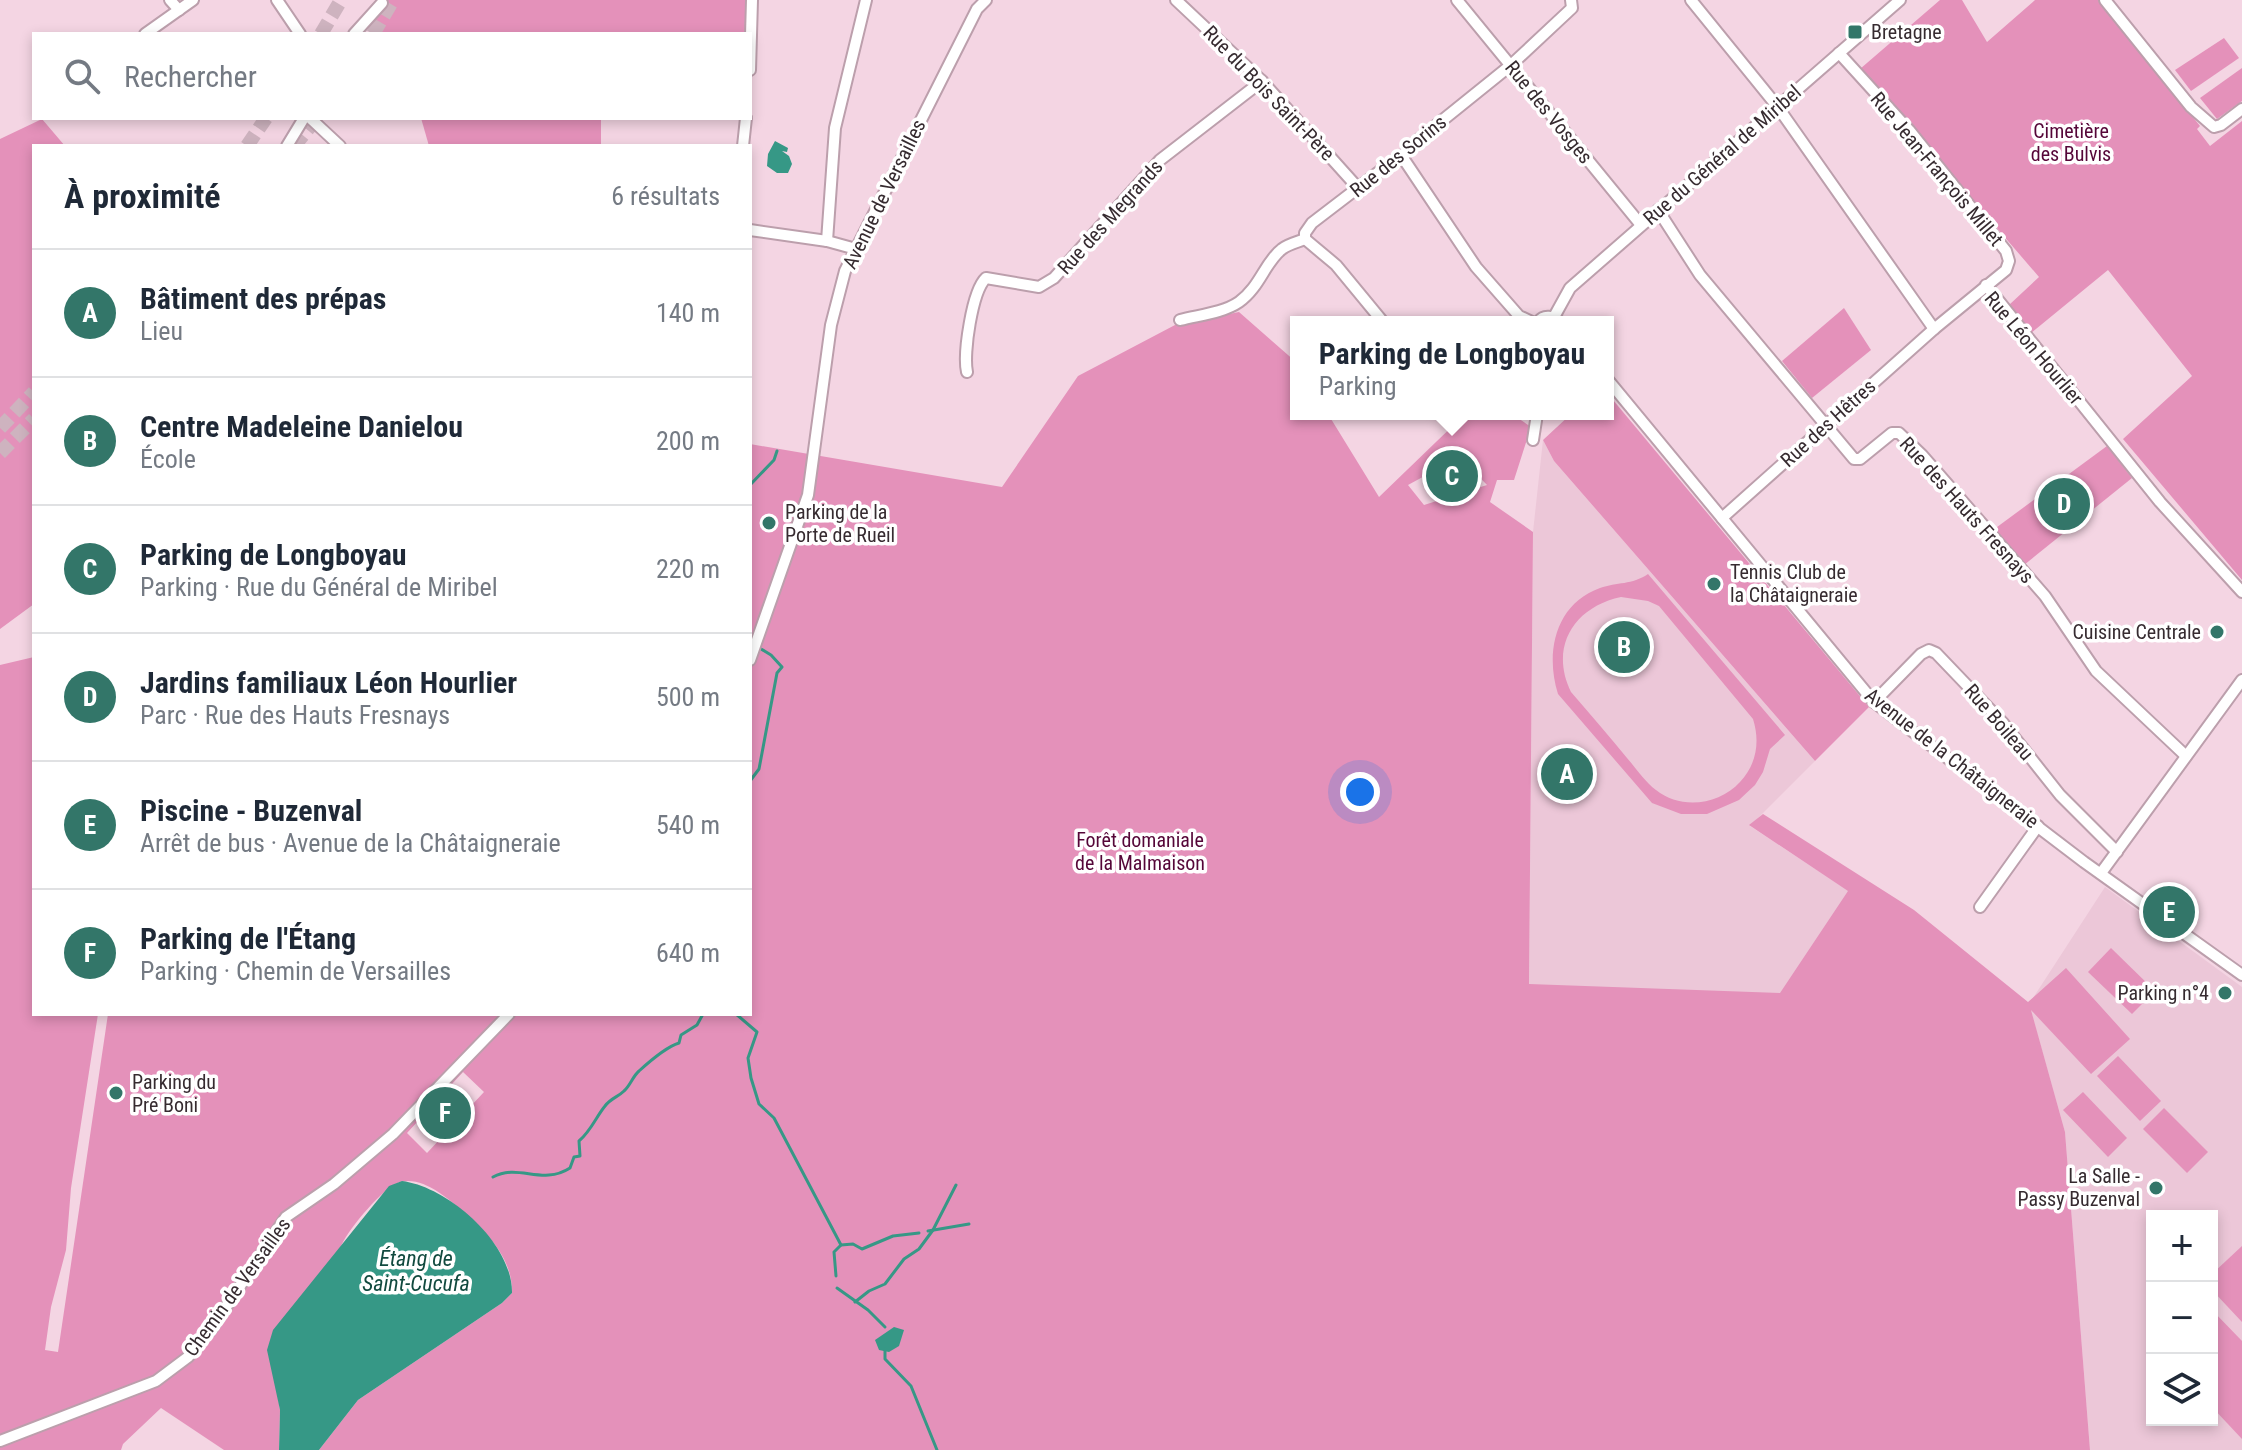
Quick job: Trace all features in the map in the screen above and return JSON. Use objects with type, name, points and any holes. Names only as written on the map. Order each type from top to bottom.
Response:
[{"type":"street","points":[[170,0],[179,10]]},
{"type":"street","points":[[148,32],[193,0]]},
{"type":"street","points":[[277,0],[299,32]]},
{"type":"street","points":[[751,32],[752,0]]},
{"type":"street","points":[[827,241],[835,128],[866,0]]},
{"type":"street","name":"Avenue de Versailles","points":[[752,654],[808,495],[831,325],[845,271],[977,9],[986,0]]},
{"type":"street","name":"Rue du Bois Saint-Père","points":[[1176,0],[1262,81],[1359,189]]},
{"type":"street","name":"Rue des Vosges","points":[[1457,0],[1641,225]]},
{"type":"street","name":"Rue des Sorins","points":[[1180,320],[1227,309],[1241,301],[1284,248],[1305,239],[1305,233],[1312,223],[1393,161],[1403,158],[1408,148],[1511,65],[1572,8],[1571,0]]},
{"type":"street","points":[[1691,0],[1777,106],[1934,329]]},
{"type":"street","name":"Rue du Général de Miribel","points":[[1559,316],[1570,288],[1900,0]]},
{"type":"street","points":[[2105,0],[2191,107],[2209,124],[2214,127],[2221,125],[2242,109]]},
{"type":"street","points":[[356,32],[382,3]]},
{"type":"street","name":"Rue Jean-François Millet","points":[[1839,53],[1909,130],[2006,251],[2009,261],[2006,270],[1986,285]]},
{"type":"street","name":"Rue des Megrands","points":[[967,372],[964,360],[980,283],[986,278],[1039,287],[1054,278],[1160,160],[1262,81]]},
{"type":"street","points":[[288,144],[306,120]]},
{"type":"street","points":[[309,120],[338,144]]},
{"type":"street","points":[[743,144],[746,120]]},
{"type":"street","points":[[1403,158],[1476,267],[1519,316]]},
{"type":"street","name":"Rue des Hauts Fresnays","points":[[1658,210],[1700,275],[1854,459],[1860,459],[1892,433],[1899,433],[1922,455],[2045,596],[2096,671],[2186,756]]},
{"type":"street","points":[[752,230],[827,241],[856,249]]},
{"type":"street","points":[[1305,239],[1336,265],[1378,316]]},
{"type":"street","name":"Rue Léon Hourlier","points":[[1934,329],[1986,285],[2160,502],[2242,592]]},
{"type":"street","name":"Rue des Hêtres","points":[[1722,518],[1934,329]]},
{"type":"street","name":"Avenue de la Châtaigneraie","points":[[1614,389],[1874,702],[2242,975]]},
{"type":"street","points":[[1533,440],[1536,420]]},
{"type":"street","name":"Rue Boileau","points":[[1874,702],[1921,654],[1929,650],[1936,653],[2003,723],[2060,795],[2117,852]]},
{"type":"street","points":[[2101,873],[2240,688]]},
{"type":"street","points":[[1980,907],[2038,826]]},
{"type":"street","name":"Chemin de Versailles","points":[[0,1441],[156,1381],[188,1357],[212,1328],[286,1217],[334,1184],[393,1134],[507,1016]]},
{"type":"shaded area","points":[[1543,440],[1554,461],[1815,761],[1750,826],[1849,891],[1780,994],[1529,985],[1533,532]]},
{"type":"shaded area","name":"La Salle - Passy Buzenval","points":[[2105,887],[2242,987],[2242,1450],[2090,1450],[2065,1132],[2029,1004]]},
{"type":"green space","points":[[386,0],[746,0],[748,32],[380,32],[369,18]]},
{"type":"green space","name":"Cimetière des Bulvis","points":[[1940,0],[1962,0],[1987,42],[2035,0],[2100,0],[2200,126],[2197,129],[2210,146],[2242,121],[2242,580],[2123,439],[2192,376],[2108,270],[2031,333],[2009,305],[2039,277],[1860,69]]},
{"type":"green space","points":[[2224,38],[2239,58],[2191,91],[2175,70]]},
{"type":"green space","points":[[2242,68],[2242,101],[2217,119],[2200,98]]},
{"type":"green space","points":[[43,120],[63,144],[32,144],[32,605],[0,629],[0,139]]},
{"type":"green space","points":[[422,120],[601,120],[601,144],[428,144]]},
{"type":"green space","points":[[1844,308],[1871,350],[1812,398],[1782,361]]},
{"type":"green space","name":"Forêt domaniale de la Malmaison","points":[[1239,312],[1290,357],[1290,420],[1332,420],[1379,497],[1459,420],[1521,420],[1531,427],[1514,480],[1497,480],[1490,502],[1533,532],[1529,984],[1780,993],[1848,891],[1749,825],[1763,814],[1914,910],[2028,1002],[2066,968],[2130,1039],[2091,1074],[2031,1010],[2065,1132],[2090,1450],[319,1450],[358,1400],[502,1303],[512,1293],[504,1258],[482,1229],[442,1195],[426,1185],[409,1181],[393,1185],[368,1209],[346,1237],[333,1262],[277,1390],[279,1450],[224,1450],[161,1408],[123,1444],[121,1450],[0,1450],[0,665],[32,657],[32,1016],[98,1016],[71,1188],[66,1250],[51,1307],[45,1350],[58,1352],[108,1016],[752,1016],[752,444],[1002,487],[1078,376],[1175,325]],"holes":[[[1462,459],[1487,485],[1424,505],[1408,485]],[[463,1072],[484,1092],[427,1153],[407,1133]]]},
{"type":"green space","name":"Tennis Club de la Châtaigneraie","points":[[1614,401],[1869,707],[1815,761],[1554,461],[1543,440],[1565,420],[1614,420]]},
{"type":"green space","points":[[2107,446],[2132,478],[2024,565],[1993,530]]},
{"type":"green space","points":[[1648,574],[1785,735],[1770,749],[1755,785],[1739,800],[1707,814],[1681,814],[1652,803],[1558,694],[1554,678],[1554,647],[1564,618],[1585,595],[1600,588]],"holes":[[[1621,597],[1659,606],[1753,719],[1756,744],[1750,768],[1731,790],[1711,800],[1677,800],[1652,787],[1571,692],[1565,675],[1563,660],[1570,631],[1590,610]]]},
{"type":"green space","points":[[2111,948],[2155,991],[2132,1014],[2088,972]]},
{"type":"green space","points":[[2118,1056],[2161,1101],[2140,1121],[2097,1076]]},
{"type":"green space","points":[[2083,1092],[2127,1138],[2108,1157],[2063,1110]]},
{"type":"green space","points":[[2164,1108],[2208,1152],[2187,1173],[2143,1129]]},
{"type":"green space","points":[[2242,1246],[2242,1322],[2218,1296],[2218,1268]]},
{"type":"green space","points":[[2218,1316],[2242,1341],[2242,1439],[2218,1413]]},
{"type":"water","points":[[775,141],[788,148],[787,152],[782,151],[789,156],[792,164],[788,173],[777,173],[767,166],[768,154]]},
{"type":"water","name":"Étang de Saint-Cucufa","points":[[402,1181],[439,1194],[475,1221],[502,1256],[512,1293],[502,1303],[358,1400],[319,1450],[279,1450],[280,1410],[267,1350],[273,1330],[389,1186]]},
{"type":"water","points":[[894,1327],[904,1330],[899,1346],[889,1352],[879,1350],[875,1340]]},
{"type":"waterway","points":[[752,483],[774,460],[777,451]]},
{"type":"waterway","points":[[752,778],[759,769],[777,673],[782,667],[761,649]]},
{"type":"waterway","points":[[493,1177],[512,1172],[550,1175],[570,1168],[574,1157],[580,1156],[579,1141],[607,1103],[626,1089],[648,1063],[679,1043],[681,1035],[697,1025],[702,1016]]},
{"type":"waterway","points":[[738,1016],[757,1032],[748,1058],[759,1104],[774,1118],[841,1245],[834,1252],[836,1276]]},
{"type":"waterway","points":[[855,1302],[885,1284],[904,1259],[919,1249],[933,1230],[956,1185]]},
{"type":"waterway","points":[[928,1231],[969,1224]]},
{"type":"waterway","points":[[841,1245],[853,1244],[862,1249],[893,1236],[919,1233]]},
{"type":"waterway","points":[[837,1288],[868,1310],[885,1327]]},
{"type":"waterway","points":[[885,1349],[885,1359],[911,1386],[937,1450]]},
{"type":"tunnel","points":[[322,32],[341,0]]},
{"type":"tunnel","points":[[374,32],[393,0]]},
{"type":"tunnel","points":[[248,144],[265,120]]},
{"type":"tunnel","points":[[296,144],[315,120]]},
{"type":"tunnel","points":[[0,428],[32,394]]},
{"type":"tunnel","points":[[0,453],[32,421]]},
{"type":"place","name":"Bretagne","points":[[1855,32]]},
{"type":"place","name":"Parking de Longboyau","points":[[1452,476]]},
{"type":"place","name":"Jardins familiaux Léon Hourlier","points":[[2064,504]]},
{"type":"place","name":"Parking de la Porte de Rueil","points":[[769,523]]},
{"type":"place","name":"Tennis Club de la Châtaigneraie","points":[[1714,584]]},
{"type":"place","name":"Cuisine Centrale","points":[[2217,632]]},
{"type":"place","name":"Centre Madeleine Danielou","points":[[1624,647]]},
{"type":"place","name":"Bâtiment des prépas","points":[[1567,774]]},
{"type":"place","name":"Piscine - Buzenval","points":[[2169,912]]},
{"type":"place","name":"Parking n°4","points":[[2225,993]]},
{"type":"place","name":"Parking du Pré Boni","points":[[116,1093]]},
{"type":"place","name":"Parking de l'Étang","points":[[445,1113]]},
{"type":"place","name":"La Salle - Passy Buzenval","points":[[2156,1188]]}]
